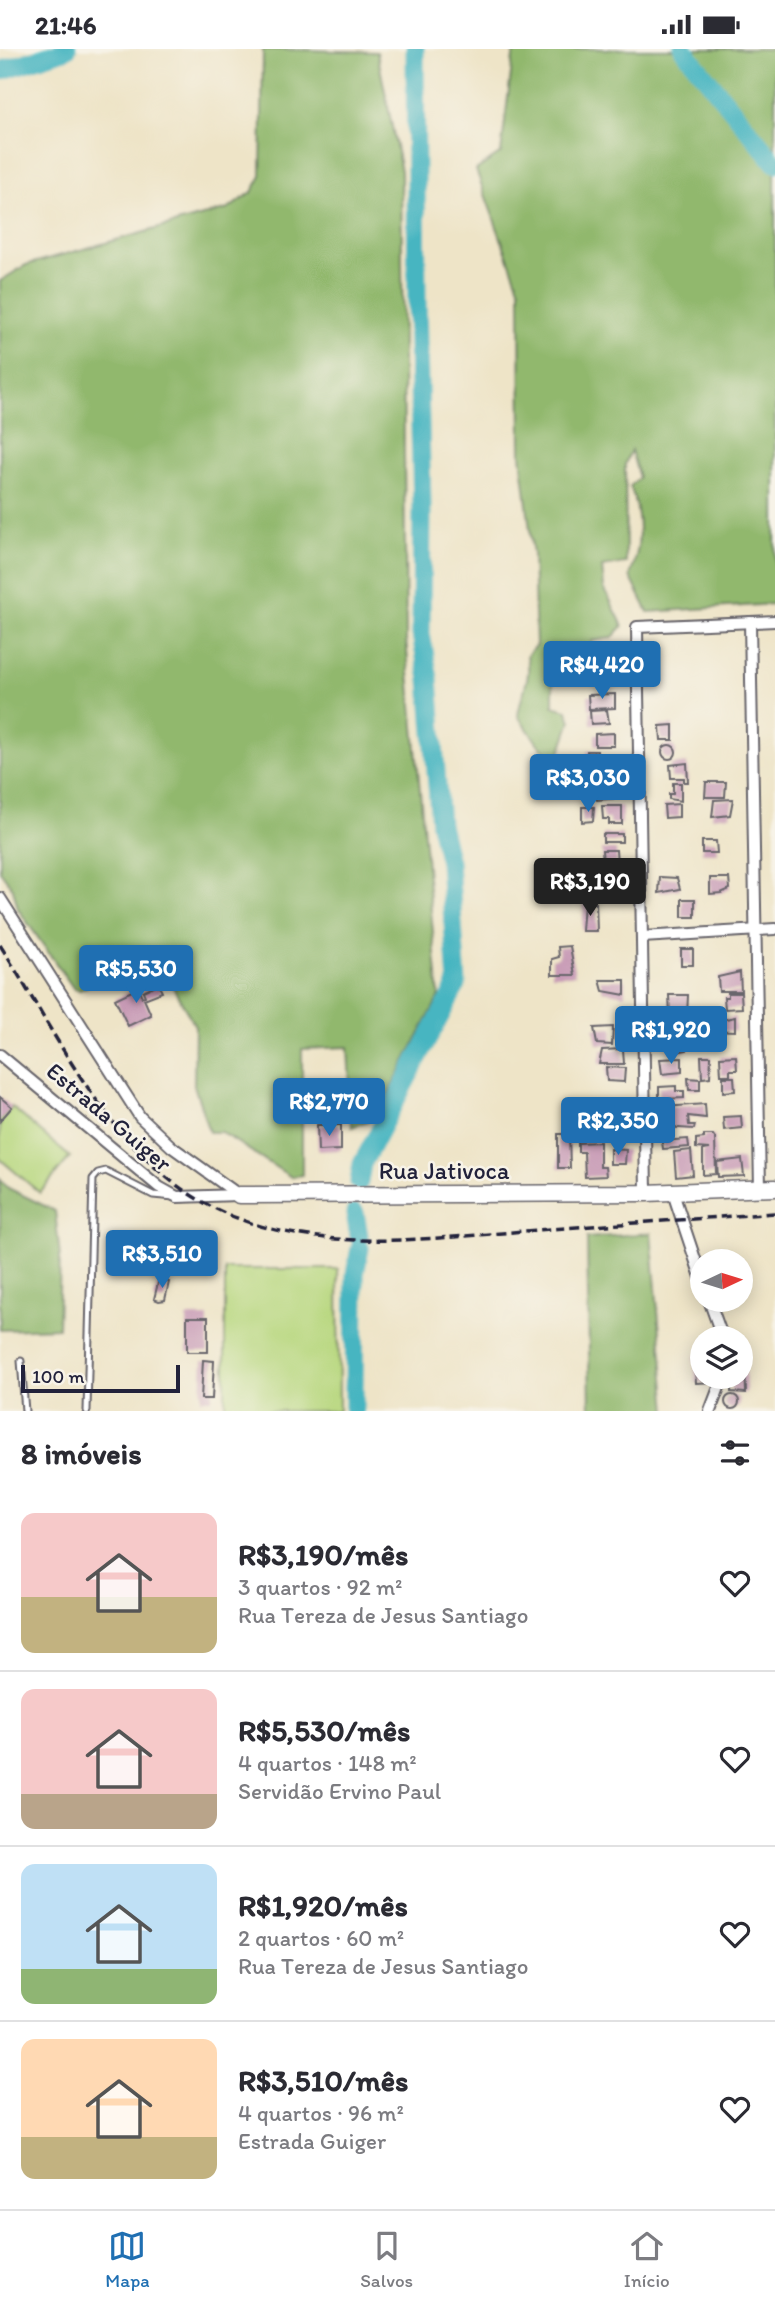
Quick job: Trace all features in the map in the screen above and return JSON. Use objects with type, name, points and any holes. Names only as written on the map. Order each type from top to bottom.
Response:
[{"type":"street","points":[[646,1193],[637,627],[775,621]]},
{"type":"street","points":[[750,622],[755,930],[767,1189]]},
{"type":"street","points":[[0,898],[140,1117],[172,1147],[239,1195]]},
{"type":"street","points":[[642,937],[775,929]]},
{"type":"street","name":"Estrada Guiger","points":[[0,1055],[125,1160],[177,1196],[239,1195]]},
{"type":"street","name":"Rua Jativoca","points":[[239,1195],[673,1193],[767,1189]]},
{"type":"street","points":[[673,1193],[692,1249]]},
{"type":"street","points":[[710,1411],[718,1389]]},
{"type":"lane","points":[[87,1411],[93,1179],[98,1173],[106,1171],[153,1195],[177,1196]]},
{"type":"lane","points":[[21,1361],[25,1411]]},
{"type":"green space","points":[[263,49],[377,52],[401,171],[406,640],[439,997],[376,1117],[352,1127],[348,1047],[302,1049],[302,1175],[291,1177],[221,1132],[209,1132],[194,1085],[195,1026],[152,950],[80,990],[74,989],[18,909],[13,889],[0,871],[0,281],[26,265],[228,209],[252,192],[261,176]]},
{"type":"green space","points":[[514,49],[775,49],[775,604],[648,612],[630,576],[637,553],[639,531],[637,509],[630,486],[639,478],[631,450],[625,464],[626,563],[602,567],[604,588],[623,626],[612,638],[592,641],[583,662],[575,668],[553,672],[553,706],[567,710],[571,721],[557,761],[539,745],[518,716],[527,679],[527,655],[536,645],[533,555],[521,455],[520,290],[476,170],[501,153]]},
{"type":"green space","points":[[12,1107],[70,1157],[40,1193],[0,1159],[0,1121]]},
{"type":"green space","points":[[0,1179],[8,1188],[55,1211],[60,1257],[58,1328],[0,1330]]},
{"type":"green space","points":[[651,1233],[667,1411],[590,1411],[587,1238]]},
{"type":"green space","points":[[225,1269],[338,1269],[339,1411],[225,1411]]},
{"type":"building","points":[[595,652],[612,652],[612,664],[595,665]]},
{"type":"building","points":[[615,694],[615,708],[589,709],[588,695]]},
{"type":"building","points":[[607,710],[609,723],[591,724],[590,711]]},
{"type":"building","points":[[673,725],[673,740],[661,740],[660,726]]},
{"type":"building","points":[[614,733],[614,746],[595,746],[595,734]]},
{"type":"building","points":[[666,745],[672,745],[676,752],[672,759],[666,759],[662,755],[662,749]]},
{"type":"building","points":[[587,751],[597,751],[598,766],[581,767],[580,759],[587,758]]},
{"type":"building","points":[[687,763],[688,782],[684,782],[684,778],[671,778],[670,765]]},
{"type":"building","points":[[706,782],[726,782],[725,797],[705,797]]},
{"type":"building","points":[[673,783],[681,783],[681,801],[669,799],[669,794],[673,794]]},
{"type":"building","points":[[598,787],[618,789],[619,798],[597,800],[595,796],[598,795]]},
{"type":"building","points":[[733,799],[730,815],[712,817],[714,800]]},
{"type":"building","points":[[679,804],[679,817],[665,818],[664,805]]},
{"type":"building","points":[[602,806],[622,806],[622,824],[609,824],[609,819],[603,819]]},
{"type":"building","points":[[582,807],[594,807],[593,821],[582,822]]},
{"type":"building","points":[[603,834],[622,834],[622,842],[603,842]]},
{"type":"building","points":[[702,841],[716,841],[717,853],[702,853]]},
{"type":"building","points":[[602,850],[616,850],[617,863],[603,863]]},
{"type":"building","points":[[596,869],[597,882],[582,883],[582,870]]},
{"type":"building","points":[[660,877],[677,878],[680,889],[659,893]]},
{"type":"building","points":[[710,878],[729,878],[730,889],[710,894]]},
{"type":"building","points":[[682,899],[695,899],[695,917],[682,917]]},
{"type":"building","points":[[584,903],[596,903],[597,931],[582,931]]},
{"type":"building","points":[[570,946],[575,975],[552,975],[552,959],[559,957],[558,947]]},
{"type":"building","points":[[681,949],[693,949],[693,965],[681,965]]},
{"type":"building","points":[[740,972],[741,991],[719,991],[718,977]]},
{"type":"building","points":[[600,980],[625,980],[625,995],[603,991]]},
{"type":"building","points":[[158,984],[162,992],[144,999],[151,1015],[128,1026],[115,999],[138,988],[142,997],[145,996],[143,991]]},
{"type":"building","points":[[728,993],[741,993],[742,1008],[725,1009],[724,997],[728,997]]},
{"type":"building","points":[[669,995],[688,995],[687,1015],[670,1015]]},
{"type":"building","points":[[683,1017],[688,1035],[664,1036],[663,1020]]},
{"type":"building","points":[[707,1017],[716,1018],[716,1021],[735,1017],[735,1031],[710,1030]]},
{"type":"building","points":[[613,1027],[612,1045],[597,1044],[594,1028]]},
{"type":"building","points":[[686,1040],[687,1050],[670,1053],[669,1042]]},
{"type":"building","points":[[623,1049],[624,1064],[599,1064],[602,1050]]},
{"type":"building","points":[[701,1056],[711,1056],[710,1077],[702,1078]]},
{"type":"building","points":[[736,1056],[737,1070],[730,1070],[730,1075],[721,1075],[720,1057]]},
{"type":"building","points":[[682,1058],[682,1072],[662,1074],[660,1059]]},
{"type":"building","points":[[606,1067],[625,1068],[624,1082],[607,1081]]},
{"type":"building","points":[[723,1077],[734,1077],[735,1091],[723,1092]]},
{"type":"building","points":[[688,1078],[700,1079],[700,1090],[689,1090]]},
{"type":"building","points":[[676,1086],[676,1091],[684,1091],[684,1098],[659,1099],[659,1087]]},
{"type":"building","points":[[0,1097],[12,1107],[0,1121]]},
{"type":"building","points":[[705,1104],[706,1118],[688,1116],[689,1125],[695,1125],[694,1129],[664,1127],[664,1107]]},
{"type":"building","points":[[594,1108],[594,1137],[580,1138],[581,1109]]},
{"type":"building","points":[[608,1110],[622,1110],[622,1129],[602,1129],[603,1115],[608,1115]]},
{"type":"building","points":[[741,1116],[742,1128],[724,1130],[723,1117]]},
{"type":"building","points":[[317,1125],[341,1125],[341,1150],[318,1151]]},
{"type":"building","points":[[558,1134],[569,1134],[570,1168],[558,1168]]},
{"type":"building","points":[[704,1135],[713,1135],[715,1138],[716,1174],[703,1175],[703,1150],[710,1149],[696,1148],[696,1139],[704,1138]]},
{"type":"building","points":[[688,1139],[689,1147],[663,1149],[662,1141]]},
{"type":"building","points":[[600,1142],[600,1167],[605,1167],[606,1176],[585,1177],[584,1152],[578,1152],[578,1143]]},
{"type":"building","points":[[610,1149],[626,1150],[625,1164],[610,1164]]},
{"type":"building","points":[[691,1150],[693,1175],[676,1177],[674,1152]]},
{"type":"building","points":[[742,1159],[744,1176],[718,1177],[717,1162]]},
{"type":"building","points":[[142,1244],[161,1249],[157,1263],[162,1264],[155,1273],[136,1269],[138,1259],[142,1260]]},
{"type":"building","points":[[159,1279],[169,1282],[165,1300],[159,1301],[154,1299]]},
{"type":"building","points":[[187,1317],[208,1317],[208,1352],[187,1352]]},
{"type":"building","points":[[203,1360],[214,1361],[212,1399],[201,1399]]},
{"type":"building","points":[[731,1389],[746,1389],[746,1393],[731,1392]]},
{"type":"building","points":[[732,1395],[737,1397],[737,1407],[732,1409],[727,1407],[725,1402],[727,1397]]},
{"type":"waterway","points":[[0,71],[67,49]]},
{"type":"waterway","points":[[359,1182],[362,1164],[457,984],[449,862],[440,824],[429,679],[421,634],[422,506],[415,49]]},
{"type":"waterway","points":[[683,49],[775,163]]},
{"type":"waterway","points":[[355,1213],[359,1236]]},
{"type":"waterway","points":[[354,1411],[355,1274],[360,1248]]},
{"type":"railway","points":[[0,945],[72,1063],[111,1120],[158,1170],[199,1200],[243,1220],[290,1233],[338,1239],[388,1240],[775,1213]]}]
